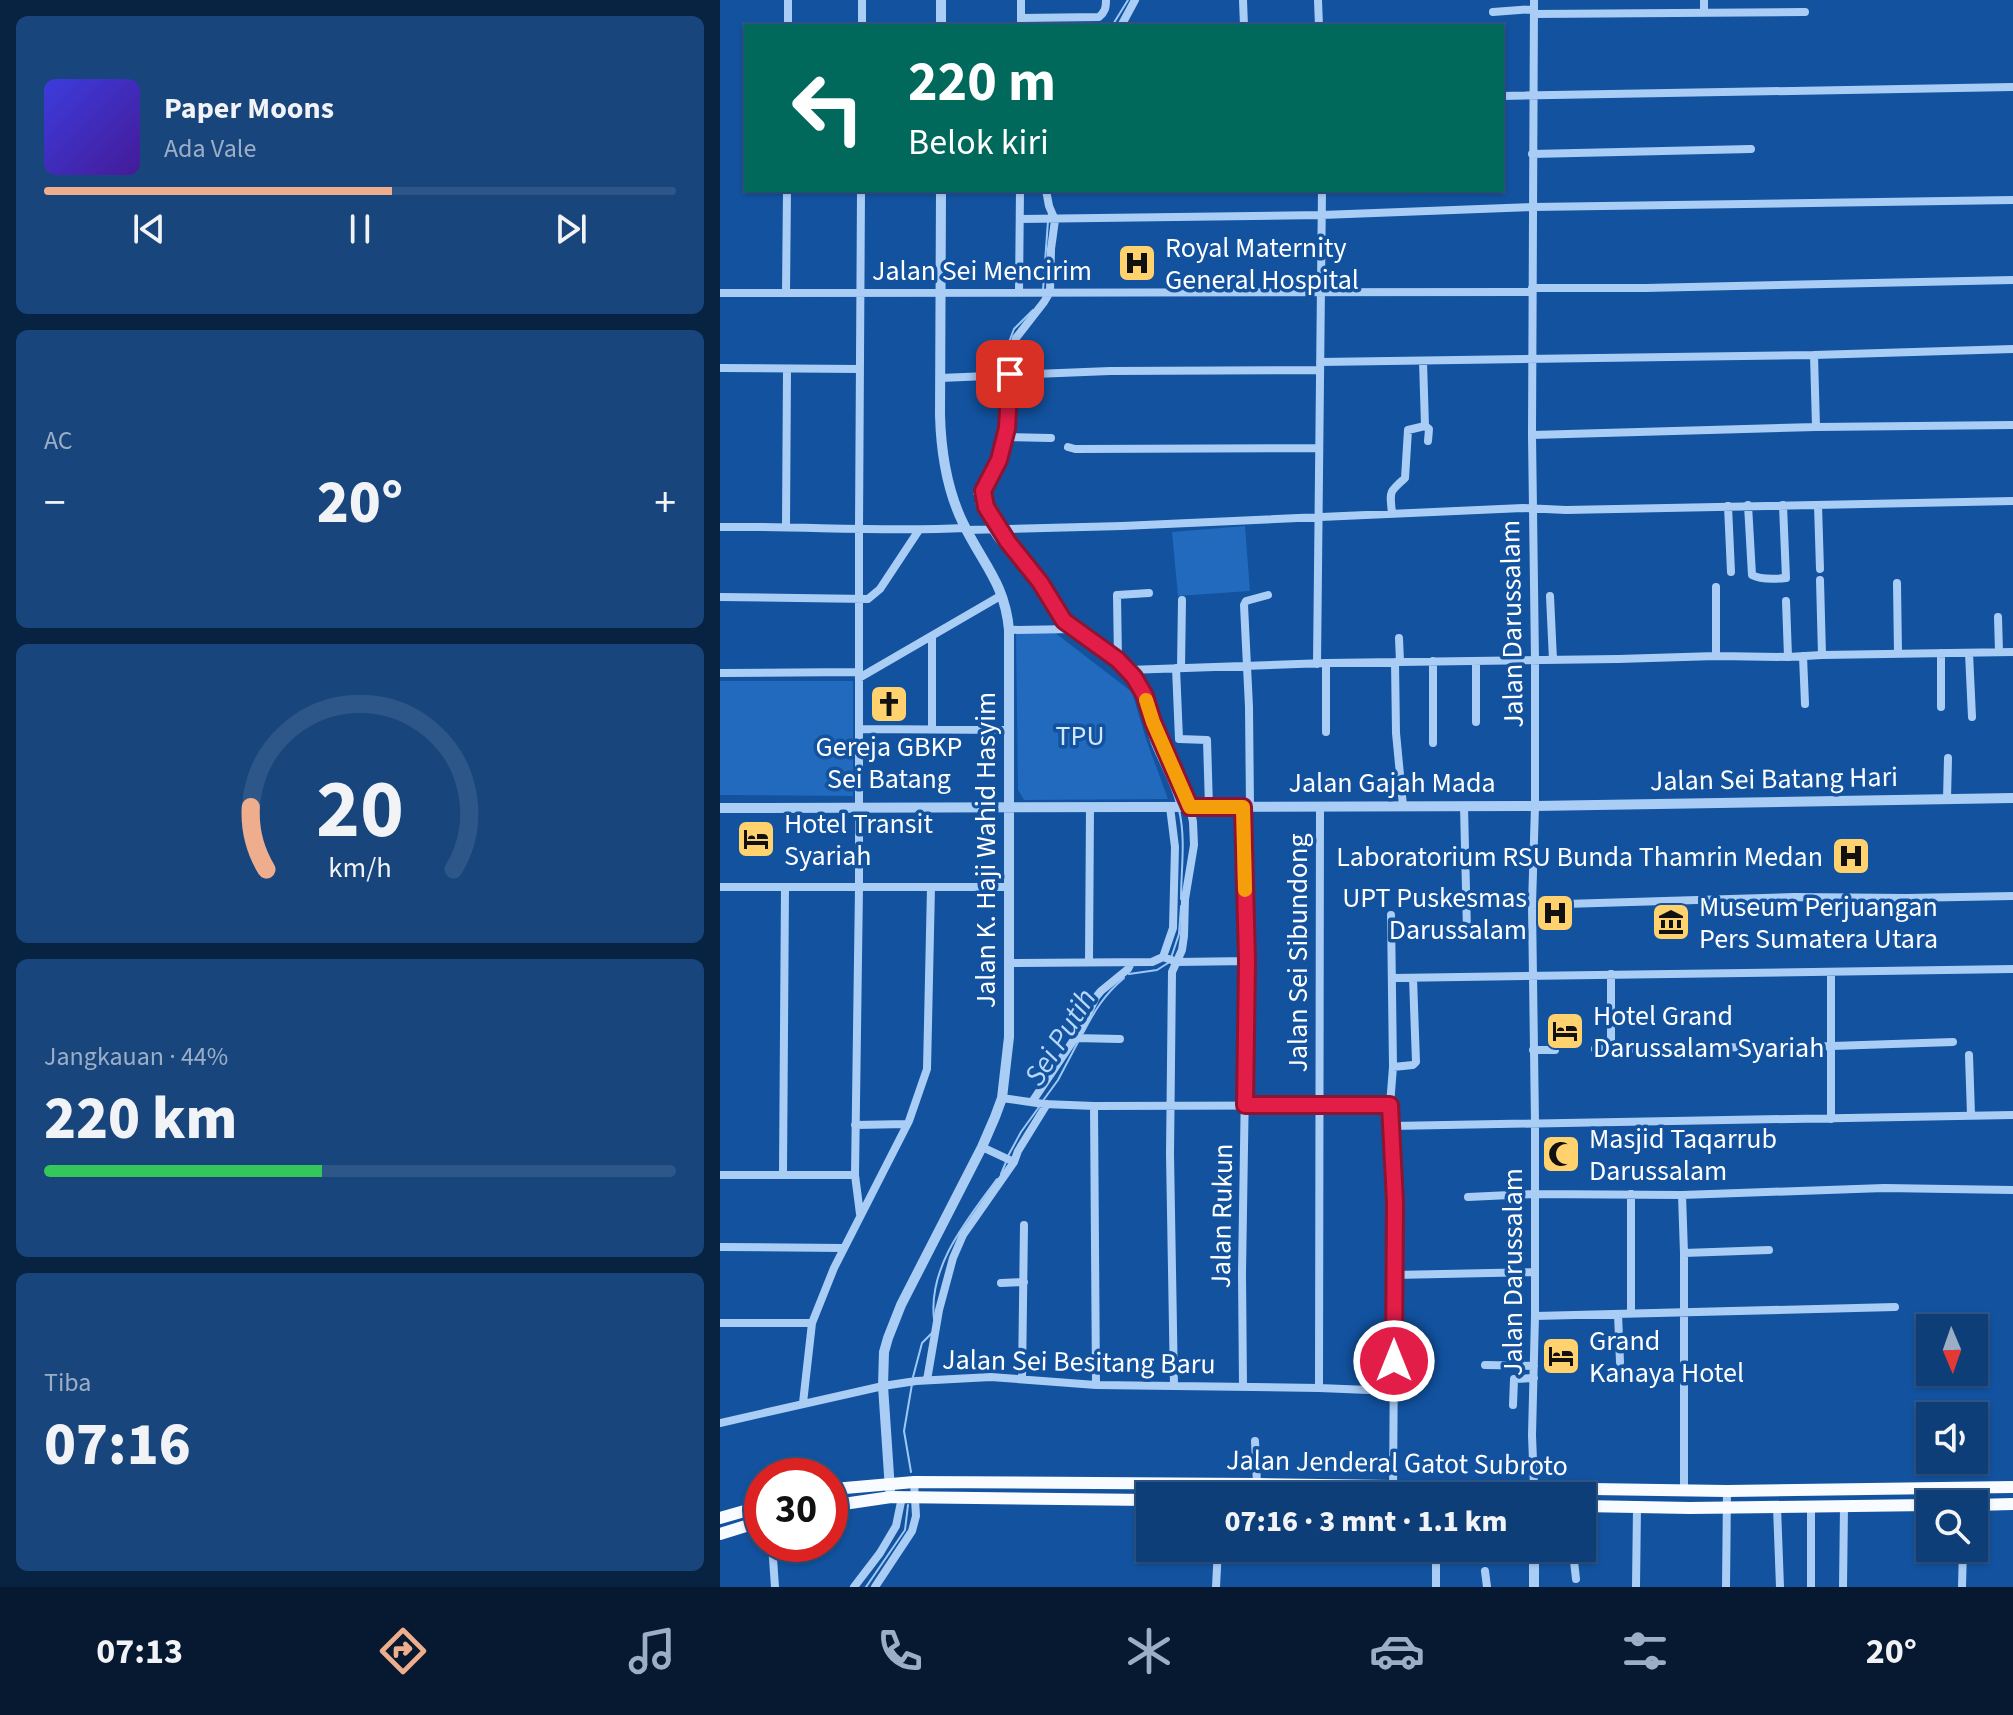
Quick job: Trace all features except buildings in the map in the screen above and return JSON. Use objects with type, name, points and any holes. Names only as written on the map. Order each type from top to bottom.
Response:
[{"type":"main road","name":"Jalan Jenderal Gatot Subroto","points":[[848,1503],[899,1494],[914,1482],[1136,1488]]},
{"type":"main road","name":"Jalan Jenderal Gatot Subroto","points":[[1596,1491],[2013,1487]]},
{"type":"main road","name":"Jalan Jenderal Gatot Subroto","points":[[848,1492],[1136,1500]]},
{"type":"main road","points":[[1988,1505],[2013,1504]]},
{"type":"main road","name":"Jalan Jenderal Gatot Subroto","points":[[1596,1506],[1916,1505]]},
{"type":"main road","points":[[720,1518],[744,1511]]},
{"type":"main road","points":[[720,1534],[744,1527]]},
{"type":"street","points":[[788,0],[788,24]]},
{"type":"street","points":[[862,0],[862,24]]},
{"type":"street","points":[[941,0],[941,24]]},
{"type":"street","points":[[1021,0],[1021,22],[1099,17],[1104,13],[1106,0]]},
{"type":"street","points":[[1122,24],[1135,0]]},
{"type":"street","points":[[1243,0],[1244,24]]},
{"type":"street","points":[[1318,0],[1319,24]]},
{"type":"street","points":[[1704,0],[1704,13]]},
{"type":"street","points":[[1493,12],[1534,8],[1704,13],[1805,12]]},
{"type":"street","name":"Jalan Darussalam","points":[[1534,8],[1534,1482]]},
{"type":"street","points":[[1504,96],[2013,87]]},
{"type":"street","points":[[1532,154],[1751,149]]},
{"type":"street","points":[[786,292],[787,192]]},
{"type":"street","points":[[860,1214],[855,1175],[855,1125],[859,887],[861,192]]},
{"type":"street","name":"Jalan K. Haji Wahid Hasyim","points":[[899,1494],[889,1456],[883,1386],[884,1352],[892,1324],[982,1147],[1002,1098],[1009,1037],[1009,630],[996,579],[966,529],[949,485],[940,434],[941,192]]},
{"type":"street","points":[[1019,292],[1020,192]]},
{"type":"street","points":[[1046,192],[1051,249],[1044,302],[1016,338],[1012,348],[1005,437],[999,460],[983,491],[992,528],[1040,582],[1064,621],[1118,660],[1145,696],[1189,807],[1194,845],[1185,899],[1182,950],[1170,960]]},
{"type":"street","points":[[1322,192],[1317,516],[1326,732]]},
{"type":"street","points":[[1020,219],[2013,200]]},
{"type":"street","name":"Jalan Sei Mencirim","points":[[720,293],[1532,290],[2013,280]]},
{"type":"street","points":[[940,378],[1423,361],[2013,349]]},
{"type":"street","points":[[1814,355],[1816,427]]},
{"type":"street","points":[[1423,361],[1425,426]]},
{"type":"street","points":[[720,368],[860,369]]},
{"type":"street","points":[[786,526],[787,369]]},
{"type":"street","points":[[1532,435],[2013,425]]},
{"type":"street","points":[[1392,514],[1390,493],[1405,478],[1408,430],[1428,426],[1428,441]]},
{"type":"street","points":[[1005,437],[1051,438]]},
{"type":"street","points":[[1068,447],[1319,448]]},
{"type":"street","points":[[720,527],[919,530],[1122,526],[1532,509],[2013,501]]},
{"type":"street","points":[[1748,505],[1752,575],[1777,579],[1786,578],[1783,505]]},
{"type":"street","points":[[1818,505],[1820,569]]},
{"type":"street","points":[[1728,506],[1731,572]]},
{"type":"street","points":[[720,597],[868,599],[880,589],[919,530]]},
{"type":"street","points":[[1820,580],[1822,655]]},
{"type":"street","points":[[1897,583],[1898,654]]},
{"type":"street","points":[[1716,587],[1716,656]]},
{"type":"street","points":[[1118,660],[1117,595],[1149,593]]},
{"type":"street","points":[[720,673],[858,675],[1002,595]]},
{"type":"street","name":"Jalan Rukun","points":[[1243,1387],[1247,961],[1247,667],[1244,602],[1268,595]]},
{"type":"street","points":[[1550,596],[1553,660]]},
{"type":"street","points":[[1182,600],[1179,739],[1207,740],[1209,807]]},
{"type":"street","points":[[1786,601],[1788,657]]},
{"type":"street","points":[[1998,617],[1999,652]]},
{"type":"street","points":[[1009,630],[1072,629]]},
{"type":"street","points":[[932,636],[932,729]]},
{"type":"street","points":[[1399,638],[1396,733],[1403,806]]},
{"type":"street","points":[[1128,670],[1433,661],[2013,652]]},
{"type":"street","points":[[1941,653],[1941,707]]},
{"type":"street","points":[[1969,653],[1972,717]]},
{"type":"street","points":[[1803,656],[1805,704]]},
{"type":"street","points":[[1433,661],[1433,743]]},
{"type":"street","points":[[1476,661],[1476,722]]},
{"type":"street","points":[[859,729],[1009,730]]},
{"type":"street","points":[[1947,799],[1948,758]]},
{"type":"street","name":"Jalan Sei Batang Hari","points":[[1535,806],[2013,798]]},
{"type":"street","points":[[1464,806],[1467,932]]},
{"type":"street","name":"Jalan Gajah Mada","points":[[720,808],[1535,806]]},
{"type":"street","points":[[1089,962],[1090,807]]},
{"type":"street","points":[[1172,807],[1175,847],[1170,960],[1170,1105],[1174,1386]]},
{"type":"street","name":"Jalan Sei Sibundong","points":[[1319,1388],[1320,807]]},
{"type":"street","points":[[720,887],[1009,887]]},
{"type":"street","points":[[783,1174],[785,887]]},
{"type":"street","points":[[803,1403],[812,1323],[843,1248],[907,1124],[927,1069],[931,887]]},
{"type":"street","points":[[1532,905],[1795,897],[2013,896]]},
{"type":"street","points":[[1391,915],[1393,1067],[1390,1105],[1395,1202],[1394,1482]]},
{"type":"street","points":[[1009,963],[1247,961]]},
{"type":"street","points":[[927,1380],[939,1310],[953,1258],[963,1235],[1009,1159],[1018,1151],[1040,1103],[1101,991],[1131,963]]},
{"type":"street","points":[[1393,978],[2013,969]]},
{"type":"street","points":[[1831,972],[1831,1119]]},
{"type":"street","points":[[1611,974],[1611,1048]]},
{"type":"street","points":[[1393,1067],[1416,1062],[1413,978]]},
{"type":"street","points":[[1078,1038],[1120,1039]]},
{"type":"street","points":[[1595,1049],[1953,1042]]},
{"type":"street","points":[[1533,1050],[1555,1050]]},
{"type":"street","points":[[1969,1055],[1971,1115]]},
{"type":"street","points":[[1002,1098],[1094,1106],[1390,1105]]},
{"type":"street","points":[[1094,1106],[1096,1385]]},
{"type":"street","points":[[1391,1126],[2013,1115]]},
{"type":"street","points":[[855,1125],[907,1124]]},
{"type":"street","points":[[982,1147],[1009,1159]]},
{"type":"street","points":[[720,1175],[855,1175]]},
{"type":"street","points":[[1468,1197],[1682,1195],[1884,1188],[2013,1190]]},
{"type":"street","points":[[1631,1194],[1631,1313]]},
{"type":"street","points":[[1682,1195],[1684,1490]]},
{"type":"street","points":[[1022,1379],[1024,1225]]},
{"type":"street","points":[[720,1247],[843,1248]]},
{"type":"street","points":[[1684,1253],[1769,1250]]},
{"type":"street","points":[[1394,1275],[1534,1272]]},
{"type":"street","points":[[1001,1283],[1024,1282]]},
{"type":"street","points":[[1535,1316],[1895,1307]]},
{"type":"street","points":[[1618,1314],[1620,1362]]},
{"type":"street","points":[[720,1323],[812,1323]]},
{"type":"street","points":[[1485,1365],[1534,1366]]},
{"type":"street","name":"Jalan Sei Besitang Baru","points":[[720,1423],[883,1386],[927,1380],[991,1377],[1096,1385],[1394,1391]]},
{"type":"street","points":[[1513,1405],[1514,1379],[1534,1378]]},
{"type":"street","points":[[1255,1441],[1257,1482]]},
{"type":"street","points":[[854,1587],[896,1526],[899,1494],[914,1482]]},
{"type":"street","points":[[1726,1587],[1727,1491]]},
{"type":"street","points":[[875,1587],[912,1531],[916,1516],[899,1494]]},
{"type":"street","points":[[1811,1506],[1811,1587]]},
{"type":"street","points":[[1843,1587],[1844,1506]]},
{"type":"street","points":[[1636,1587],[1637,1507]]},
{"type":"street","points":[[1777,1507],[1780,1587]]},
{"type":"street","points":[[773,1562],[775,1587]]},
{"type":"street","points":[[1216,1587],[1217,1562]]},
{"type":"street","points":[[1436,1562],[1436,1587]]},
{"type":"street","points":[[1534,1562],[1534,1587]]},
{"type":"street","points":[[1574,1562],[1576,1579]]},
{"type":"street","points":[[1962,1587],[1963,1562]]},
{"type":"street","points":[[1485,1571],[1487,1587]]},
{"type":"green space","points":[[1245,526],[1250,591],[1178,596],[1172,532]]},
{"type":"green space","name":"TPU","points":[[1016,632],[1054,632],[1132,692],[1168,799],[1024,800],[1018,790]]},
{"type":"green space","points":[[720,681],[853,681],[853,796],[720,795]]},
{"type":"waterway","name":"Sei Putih","points":[[1113,24],[1128,0]]},
{"type":"waterway","name":"Sei Putih","points":[[1043,290],[1048,221]]},
{"type":"waterway","name":"Sei Putih","points":[[1003,374],[1006,350],[1014,329],[1033,310]]},
{"type":"waterway","name":"Sei Putih","points":[[974,494],[991,464],[999,435],[1003,411],[1002,380]]},
{"type":"waterway","name":"Sei Putih","points":[[976,503],[988,527]]},
{"type":"waterway","name":"Sei Putih","points":[[991,533],[1025,572],[1061,626]]},
{"type":"waterway","name":"Sei Putih","points":[[1069,633],[1110,664],[1135,692],[1177,804]]},
{"type":"waterway","name":"Sei Putih","points":[[1179,810],[1183,843],[1181,899]]},
{"type":"waterway","name":"Sei Putih","points":[[1171,958],[1179,934],[1181,906]]},
{"type":"waterway","name":"Sei Putih","points":[[1129,974],[1157,970],[1168,963]]},
{"type":"waterway","name":"Sei Putih","points":[[1083,1033],[1100,1003],[1124,978]]},
{"type":"waterway","name":"Sei Putih","points":[[1042,1102],[1058,1080],[1078,1042]]},
{"type":"waterway","name":"Sei Putih","points":[[1008,1156],[1039,1107]]},
{"type":"waterway","name":"Sei Putih","points":[[1001,1174],[1006,1162]]},
{"type":"waterway","name":"Sei Putih","points":[[934,1319],[934,1299],[943,1262],[962,1227],[997,1179]]},
{"type":"waterway","name":"Sei Putih","points":[[913,1377],[922,1343],[932,1333]]},
{"type":"waterway","name":"Sei Putih","points":[[911,1472],[904,1431],[912,1384]]},
{"type":"waterway","name":"Sei Putih","points":[[866,1587],[905,1530],[908,1505]]},
{"type":"slow traffic","points":[[1146,700],[1190,807],[1243,807],[1245,890]]},
{"type":"place","name":"Royal Maternity General Hospital","points":[[1137,263]]},
{"type":"place","name":"Gereja GBKP Sei Batang","points":[[889,704]]},
{"type":"place","name":"Hotel Transit Syariah","points":[[756,839]]},
{"type":"place","name":"Laboratorium RSU Bunda Thamrin Medan","points":[[1851,856]]},
{"type":"place","name":"UPT Puskesmas Darussalam","points":[[1555,913]]},
{"type":"place","name":"Museum Perjuangan Pers Sumatera Utara","points":[[1671,922]]},
{"type":"place","name":"Hotel Grand Darussalam Syariah","points":[[1565,1031]]},
{"type":"place","name":"Masjid Taqarrub Darussalam","points":[[1561,1154]]},
{"type":"place","name":"Grand Kanaya Hotel","points":[[1561,1356]]},
{"type":"route","points":[[1010,374],[1007,428],[997,467],[983,491],[986,507],[1064,621],[1118,660],[1134,677],[1145,696],[1149,713],[1190,807],[1243,807],[1247,961],[1245,1105],[1390,1105],[1395,1202],[1394,1361]]}]
